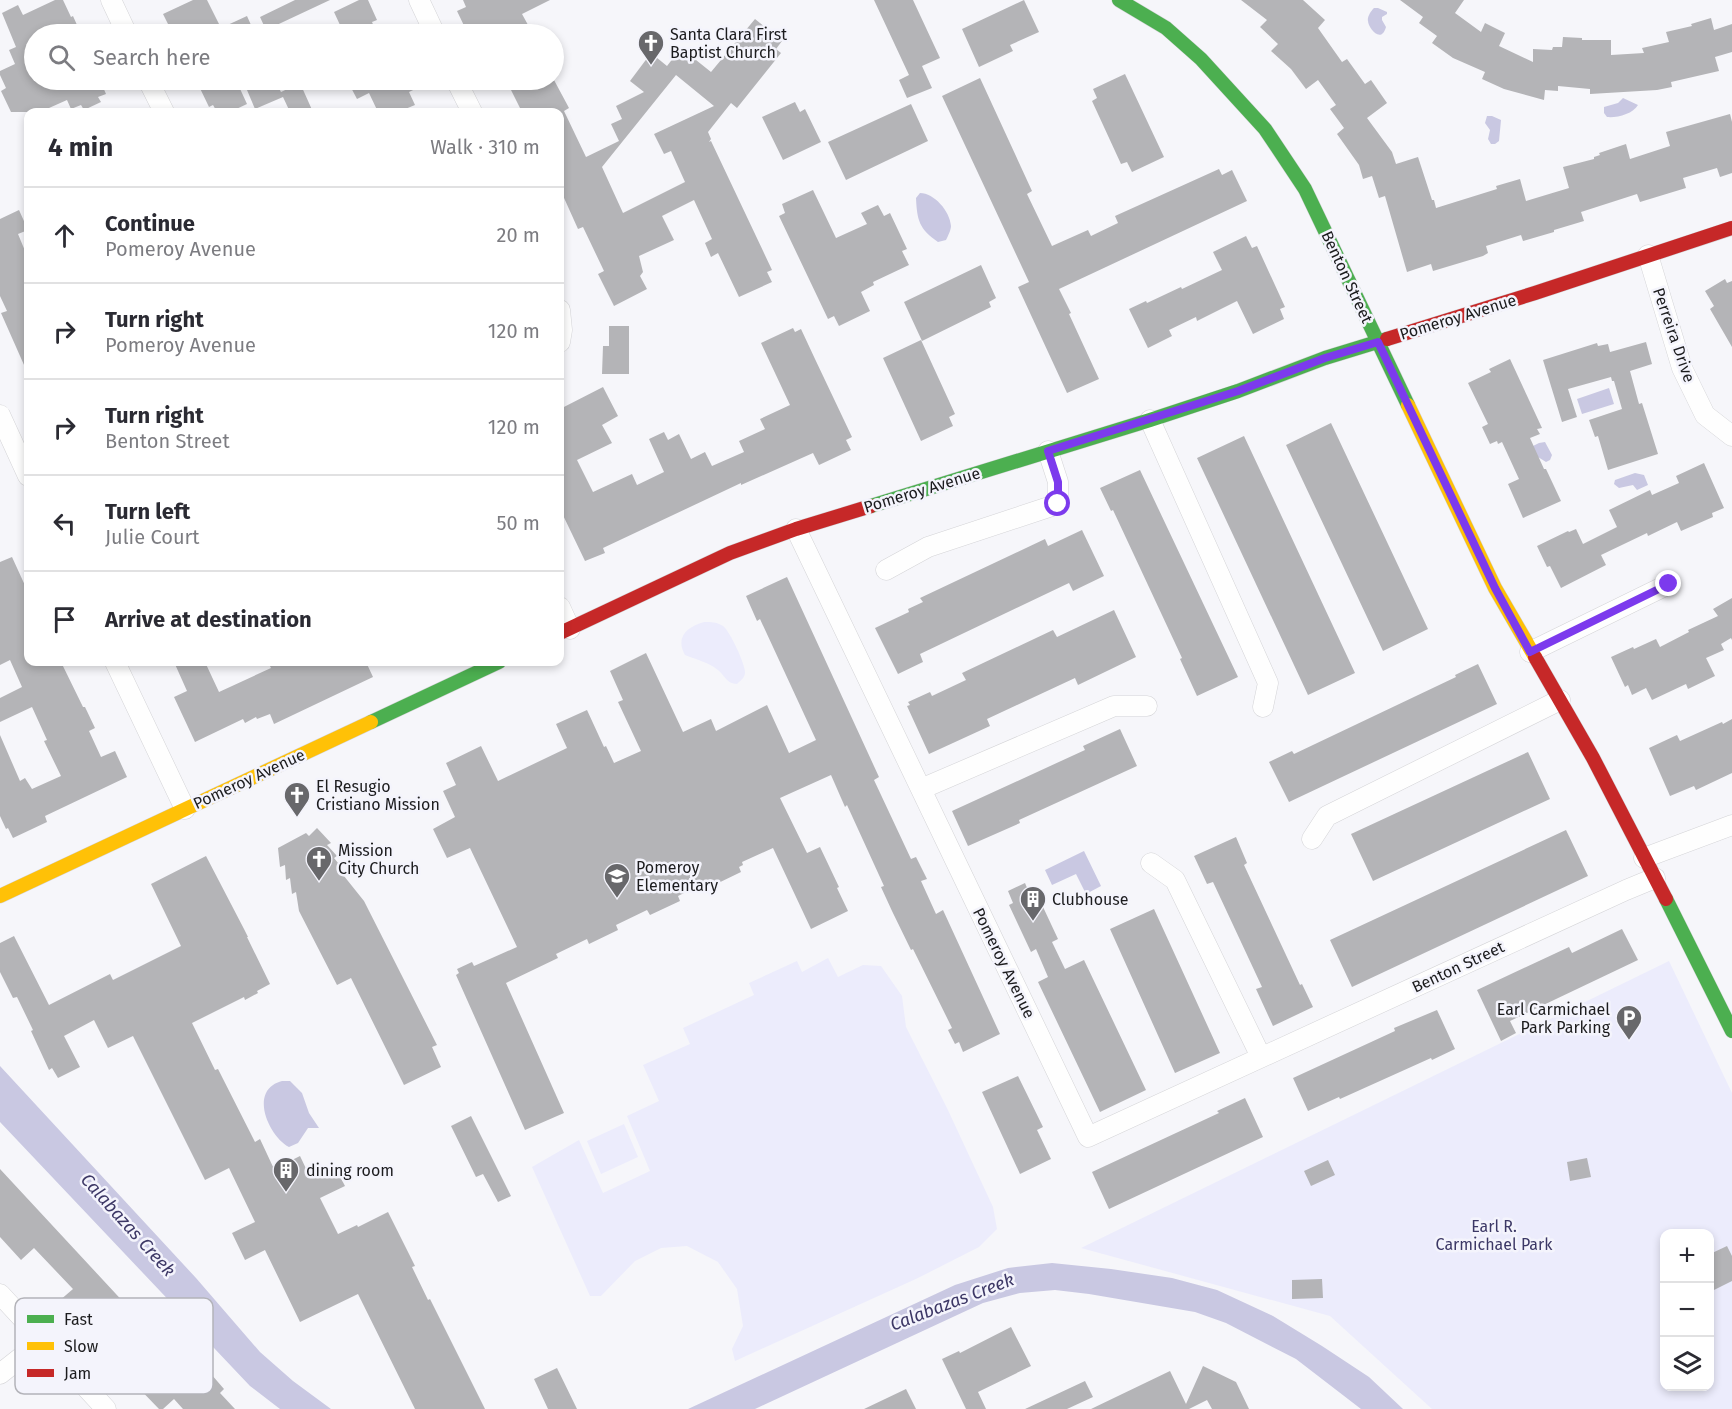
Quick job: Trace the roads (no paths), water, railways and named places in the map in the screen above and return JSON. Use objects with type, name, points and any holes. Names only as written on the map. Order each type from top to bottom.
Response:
[{"type":"street","points":[[111,0],[123,24]]},
{"type":"street","points":[[419,0],[430,24]]},
{"type":"street","name":"Benton Street","points":[[1119,0],[1166,28],[1201,59],[1265,129],[1305,189],[1495,588],[1592,758],[1732,1031]]},
{"type":"street","points":[[153,90],[162,108]]},
{"type":"street","points":[[461,90],[470,108]]},
{"type":"street","name":"Pomeroy Avenue","points":[[565,631],[730,553],[796,529],[1150,420],[1238,391],[1325,358],[1535,293],[1732,228]]},
{"type":"street","name":"Perreira Drive","points":[[1648,255],[1682,368],[1706,415],[1732,436]]},
{"type":"street","points":[[0,415],[24,467]]},
{"type":"street","points":[[1150,420],[1268,683],[1263,707]]},
{"type":"street","points":[[886,570],[928,547],[1058,504],[1058,482],[1048,451]]},
{"type":"street","name":"Pomeroy Avenue","points":[[796,529],[1088,1137]]},
{"type":"street","points":[[1530,652],[1669,584]]},
{"type":"street","points":[[117,666],[184,809]]},
{"type":"street","name":"Pomeroy Avenue","points":[[0,896],[490,666]]},
{"type":"street","points":[[1312,839],[1327,816],[1560,700]]},
{"type":"street","points":[[921,789],[1114,706],[1147,706]]},
{"type":"street","points":[[1644,858],[1732,825]]},
{"type":"street","points":[[1151,863],[1175,880],[1261,1057]]},
{"type":"street","name":"Benton Street","points":[[1088,1137],[1655,878]]},
{"type":"street","points":[[0,1294],[15,1310]]},
{"type":"street","points":[[0,1374],[15,1362]]},
{"type":"street","points":[[92,1394],[106,1409]]},
{"type":"water","points":[[1374,8],[1387,12],[1382,17],[1386,27],[1384,32],[1378,35],[1372,30],[1368,19]]},
{"type":"water","points":[[1623,98],[1638,105],[1624,115],[1607,117],[1604,107],[1618,103]]},
{"type":"water","points":[[1487,116],[1501,120],[1499,141],[1495,144],[1491,144],[1488,139],[1490,130],[1485,123]]},
{"type":"water","points":[[920,193],[936,199],[948,215],[951,226],[946,240],[938,242],[920,223],[916,198]]},
{"type":"water","points":[[1609,388],[1614,404],[1582,414],[1577,399]]},
{"type":"water","points":[[1545,442],[1552,455],[1546,462],[1521,452],[1539,443]]},
{"type":"water","points":[[1635,473],[1644,475],[1648,485],[1637,490],[1633,485],[1619,488],[1614,484],[1615,480]]},
{"type":"water","points":[[1084,851],[1101,886],[1086,894],[1076,874],[1052,885],[1045,870]]},
{"type":"water","name":"Calabazas Creek","points":[[0,1066],[196,1278],[260,1352],[293,1381],[331,1409],[280,1409],[250,1386],[213,1347],[213,1298],[167,1298],[0,1122]]},
{"type":"water","points":[[290,1081],[302,1093],[309,1113],[319,1128],[308,1128],[298,1143],[289,1147],[270,1127],[264,1108],[267,1091],[274,1084]]},
{"type":"water","name":"Calabazas Creek","points":[[1052,1263],[1172,1278],[1217,1290],[1273,1316],[1322,1346],[1369,1377],[1403,1409],[1361,1409],[1296,1359],[1226,1323],[1195,1312],[1055,1290],[1020,1293],[983,1303],[755,1409],[688,1409],[955,1285],[1008,1268]]},
{"type":"place","name":"Santa Clara First Baptist Church","points":[[651,66]]},
{"type":"place","name":"El Resugio Cristiano Mission","points":[[297,818]]},
{"type":"place","name":"Mission City Church","points":[[319,882]]},
{"type":"place","name":"Pomeroy Elementary","points":[[617,899]]},
{"type":"place","name":"Clubhouse","points":[[1033,922]]},
{"type":"place","name":"Earl Carmichael Park Parking","points":[[1629,1041]]},
{"type":"place","name":"dining room","points":[[286,1193]]},
{"type":"park label","name":"Earl R. Carmichael Park","points":[[1494,1235]]}]
